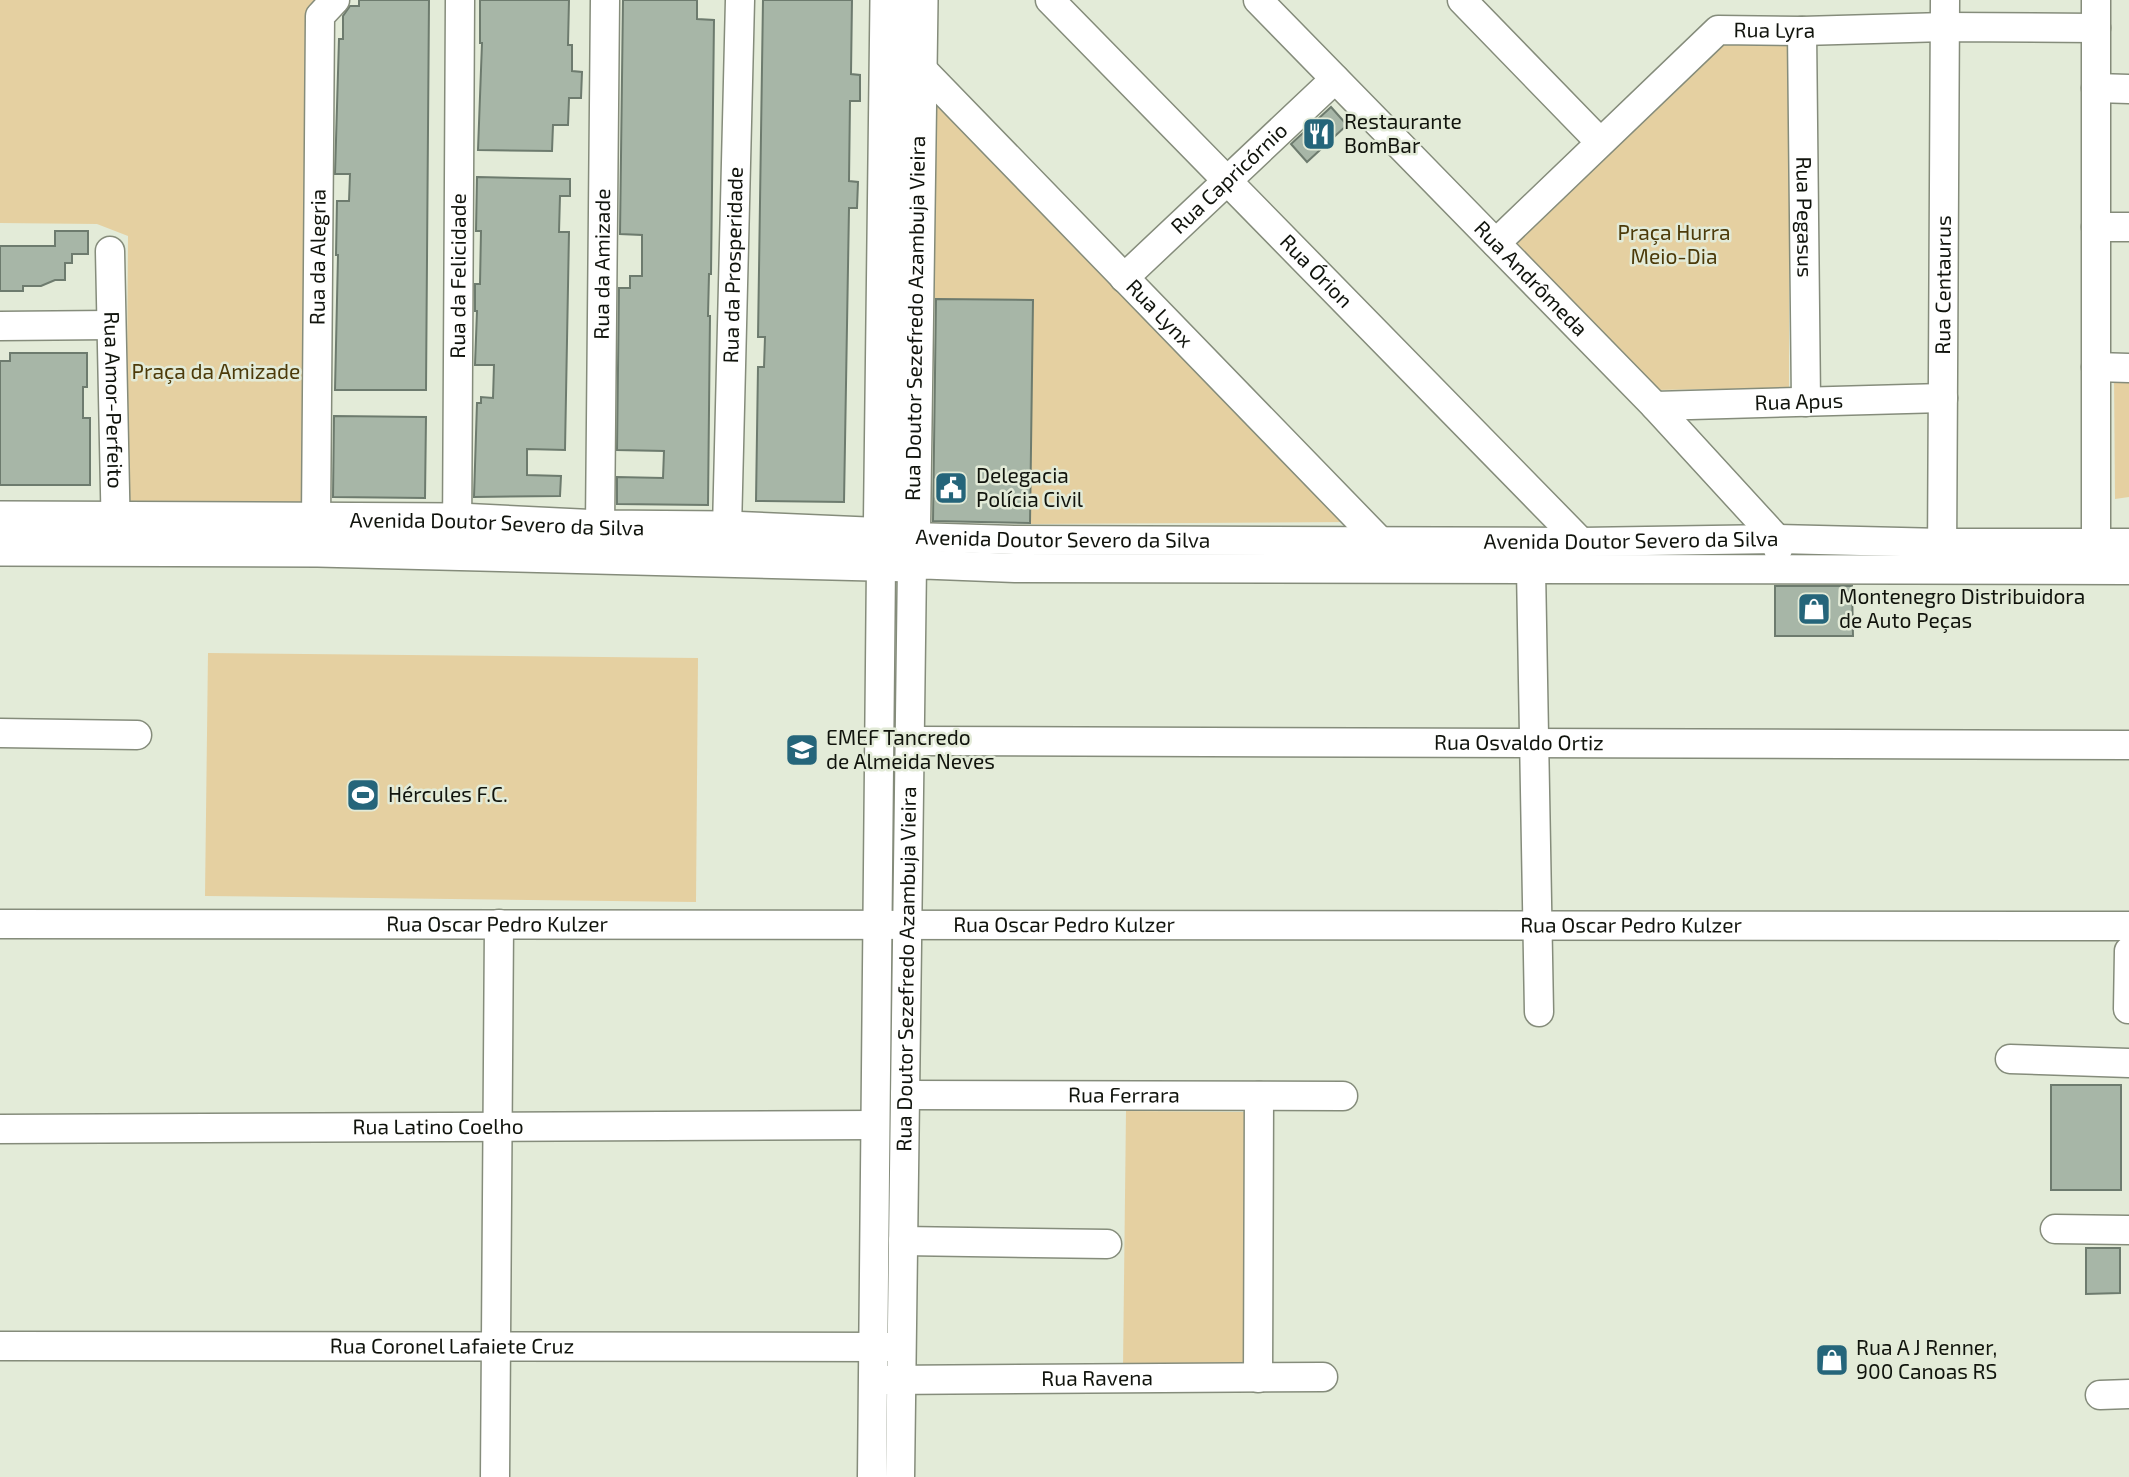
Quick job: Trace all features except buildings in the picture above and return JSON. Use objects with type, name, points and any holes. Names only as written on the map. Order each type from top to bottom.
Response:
[{"type":"main road","name":"Rua Doutor Sezefredo Azambuja Vieira","points":[[888,0],[899,346],[897,551]]},
{"type":"main road","name":"Rua Doutor Sezefredo Azambuja Vieira","points":[[899,346],[919,66],[920,0]]},
{"type":"main road","name":"Avenida Doutor Severo da Silva","points":[[0,519],[116,534],[318,549],[600,528],[727,529],[897,551]]},
{"type":"main road","name":"Avenida Doutor Severo da Silva","points":[[0,548],[116,534],[316,521],[457,537],[897,551]]},
{"type":"street","name":"Rua da Alegria","points":[[316,521],[320,16],[335,0]]},
{"type":"street","name":"Rua da Felicidade","points":[[457,537],[460,0]]},
{"type":"street","name":"Rua da Amizade","points":[[600,528],[605,0]]},
{"type":"street","name":"Rua da Prosperidade","points":[[727,529],[740,0]]},
{"type":"street","name":"Rua Órion","points":[[1050,0],[1581,542]]},
{"type":"street","name":"Rua Andrômeda","points":[[1258,0],[1655,406],[1777,539]]},
{"type":"street","points":[[1462,0],[1487,13],[1600,142]]},
{"type":"street","points":[[2096,0],[2096,556]]},
{"type":"street","name":"Rua Lyra","points":[[1496,243],[1718,30],[1802,31],[1945,13],[2096,28]]},
{"type":"street","name":"Rua Centaurus","points":[[1942,556],[1945,13]]},
{"type":"street","name":"Rua Pegasus","points":[[1802,31],[1806,402]]},
{"type":"street","name":"Rua Lynx","points":[[919,66],[1379,540]]},
{"type":"street","name":"Rua Capricórnio","points":[[1124,278],[1335,79]]},
{"type":"street","points":[[2096,88],[2129,89]]},
{"type":"street","points":[[2096,227],[2129,227]]},
{"type":"street","name":"Rua Amor-Perfeito","points":[[110,251],[116,534]]},
{"type":"street","points":[[0,326],[110,325]]},
{"type":"street","points":[[2096,367],[2129,368]]},
{"type":"street","name":"Rua Apus","points":[[1655,406],[1943,398]]},
{"type":"street","points":[[1777,539],[1780,569]]},
{"type":"street","name":"Avenida Doutor Severo da Silva","points":[[897,551],[1014,540],[1581,542],[1777,539],[1942,556]]},
{"type":"street","points":[[1014,540],[1015,568]]},
{"type":"street","points":[[1378,569],[1379,540]]},
{"type":"street","name":"Avenida Doutor Severo da Silva","points":[[897,551],[1015,568],[1780,569],[1942,556],[2096,556],[2129,543]]},
{"type":"street","name":"Rua Doutor Sezefredo Azambuja Vieira","points":[[897,551],[910,741],[900,1477]]},
{"type":"street","name":"Rua Doutor Sezefredo Azambuja Vieira","points":[[872,1477],[876,925],[897,551]]},
{"type":"street","name":"Avenida Doutor Severo da Silva","points":[[2096,556],[2129,570]]},
{"type":"street","points":[[1531,569],[1539,1012]]},
{"type":"street","points":[[0,733],[137,735]]},
{"type":"street","name":"Rua Osvaldo Ortiz","points":[[910,741],[2129,745]]},
{"type":"street","name":"Rua Oscar Pedro Kulzer","points":[[0,924],[2129,926]]},
{"type":"street","points":[[495,1477],[499,924]]},
{"type":"street","points":[[2129,951],[2129,1009]]},
{"type":"street","points":[[2010,1059],[2129,1063]]},
{"type":"street","name":"Rua Ferrara","points":[[905,1094],[1343,1096]]},
{"type":"street","points":[[1258,1378],[1259,1096]]},
{"type":"street","name":"Rua Latino Coelho","points":[[0,1129],[874,1125]]},
{"type":"street","points":[[2055,1229],[2129,1230]]},
{"type":"street","points":[[903,1241],[1107,1244]]},
{"type":"street","name":"Rua Coronel Lafaiete Cruz","points":[[0,1346],[902,1347]]},
{"type":"street","name":"Rua Ravena","points":[[872,1381],[1323,1377]]},
{"type":"street","points":[[2100,1395],[2129,1394]]},
{"type":"green space","name":"Praça da Amizade","points":[[0,0],[315,0],[311,4],[304,511],[126,508],[128,236],[97,224],[0,223]]},
{"type":"green space","name":"Praça Hurra Meio-Dia","points":[[1722,38],[1789,41],[1789,388],[1653,390],[1512,241]]},
{"type":"green space","points":[[928,86],[1353,522],[1030,524],[1033,300],[927,299]]},
{"type":"green space","points":[[2129,374],[2129,497],[2115,499],[2114,375]]},
{"type":"green space","points":[[208,653],[698,658],[696,902],[205,896]]},
{"type":"green space","points":[[1126,1111],[1252,1112],[1250,1365],[1123,1368]]},
{"type":"place","name":"Restaurante BomBar","points":[[1319,134]]},
{"type":"place","name":"Delegacia Polícia Civil","points":[[951,488]]},
{"type":"place","name":"Montenegro Distribuidora de Auto Peças","points":[[1814,609]]},
{"type":"place","name":"EMEF Tancredo de Almeida Neves","points":[[802,750]]},
{"type":"place","name":"Hércules F.C.","points":[[363,795]]},
{"type":"place","name":"Rua A J Renner, 900 Canoas RS","points":[[1832,1360]]}]
